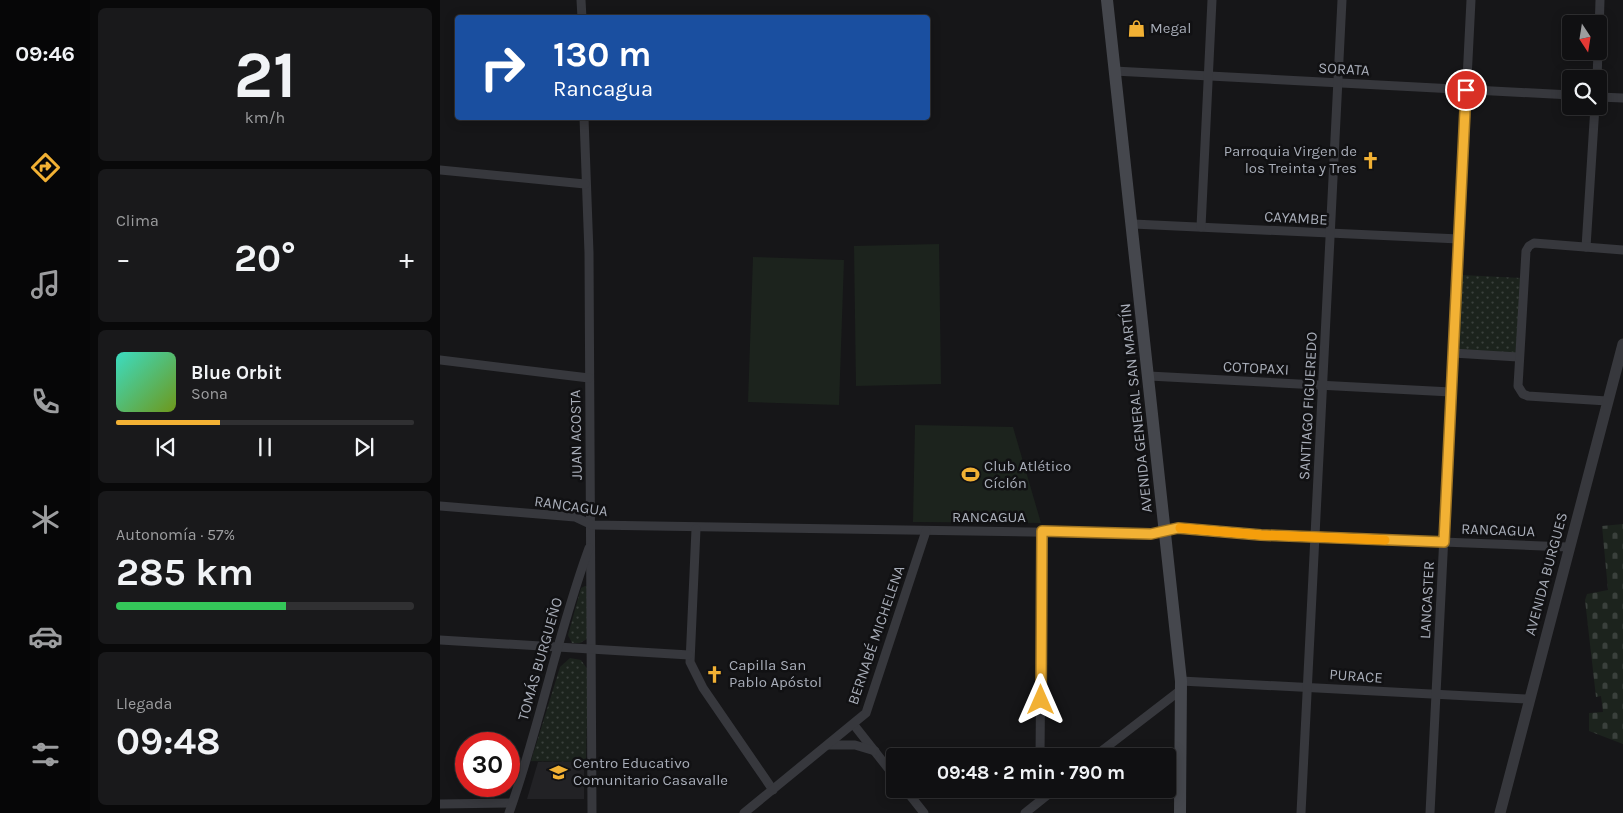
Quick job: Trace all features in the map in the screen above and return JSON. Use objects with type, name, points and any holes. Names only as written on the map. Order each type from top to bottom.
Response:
[{"type":"main road","name":"AVENIDA GENERAL SAN MARTÍN","points":[[1107,0],[1182,685],[1180,813]]},
{"type":"street","points":[[581,0],[582,15]]},
{"type":"street","points":[[1201,227],[1212,0]]},
{"type":"street","name":"SANTIAGO FIGUEREDO","points":[[1302,813],[1342,0]]},
{"type":"street","name":"LANCASTER","points":[[1430,813],[1471,0]]},
{"type":"street","points":[[1600,0],[1600,15]]},
{"type":"street","name":"SORATA","points":[[1114,71],[1562,95]]},
{"type":"street","points":[[1607,97],[1623,98]]},
{"type":"street","points":[[1586,247],[1594,115]]},
{"type":"street","name":"JUAN ACOSTA","points":[[584,120],[589,253],[593,650],[592,813]]},
{"type":"street","points":[[440,170],[585,184]]},
{"type":"street","name":"CAYAMBE","points":[[1133,224],[1459,239]]},
{"type":"street","points":[[1607,401],[1528,396],[1520,391],[1518,386],[1518,357],[1526,251],[1534,243],[1623,250]]},
{"type":"street","name":"AVENIDA BURGUES","points":[[1500,813],[1528,699],[1623,344]]},
{"type":"street","points":[[1453,353],[1518,357]]},
{"type":"street","points":[[440,360],[589,378]]},
{"type":"street","name":"COTOPAXI","points":[[1148,376],[1451,392]]},
{"type":"street","name":"RANCAGUA","points":[[440,506],[575,518],[592,525],[696,529],[1042,531],[1151,534],[1178,528],[1315,537],[1568,547]]},
{"type":"street","points":[[696,529],[689,655],[692,669],[773,790]]},
{"type":"street","name":"BERNABÉ MICHELENA","points":[[744,813],[854,725],[869,707],[926,530]]},
{"type":"street","points":[[1040,748],[1042,531]]},
{"type":"street","name":"TOMÁS BURGUEÑO","points":[[509,813],[556,648],[591,543]]},
{"type":"street","points":[[440,640],[689,655]]},
{"type":"street","points":[[1105,748],[1182,685]]},
{"type":"street","name":"PURACE","points":[[1182,685],[1308,686],[1528,699]]},
{"type":"street","points":[[854,725],[886,765]]},
{"type":"street","points":[[827,746],[855,746],[875,751]]},
{"type":"street","points":[[912,798],[924,813]]},
{"type":"street","points":[[1025,813],[1044,798]]},
{"type":"street","points":[[440,804],[512,803]]},
{"type":"shaded area","name":"Centro Educativo Comunitario Casavalle","points":[[538,762],[584,762],[584,799],[527,799]]},
{"type":"green space","points":[[939,244],[941,384],[856,386],[854,246]]},
{"type":"green space","points":[[753,257],[844,260],[839,405],[748,402]]},
{"type":"green space","points":[[1462,275],[1521,278],[1516,353],[1458,350]]},
{"type":"green space","name":"Club Atlético Cíclón","points":[[915,425],[1013,427],[1041,523],[913,522]]},
{"type":"green space","points":[[1623,524],[1623,744],[1589,731],[1589,713],[1603,712],[1601,696],[1596,697],[1585,600],[1587,594],[1608,590],[1602,526]]},
{"type":"green space","points":[[587,586],[587,639],[580,643],[572,643],[568,635],[581,588]]},
{"type":"green space","points":[[570,658],[581,660],[588,670],[586,762],[531,761],[560,667]]},
{"type":"slow traffic","points":[[1180,528],[1261,535],[1385,540]]},
{"type":"place","name":"Megal","points":[[1136,28]]},
{"type":"place","name":"Parroquia Virgen de los Treinta y Tres","points":[[1371,160]]},
{"type":"place","name":"Club Atlético Cíclón","points":[[970,475]]},
{"type":"place","name":"Capilla San Pablo Apóstol","points":[[715,674]]},
{"type":"place","name":"Centro Educativo Comunitario Casavalle","points":[[559,772]]},
{"type":"route","points":[[1041,700],[1042,531],[1151,534],[1178,528],[1261,535],[1444,542],[1466,90]]}]
